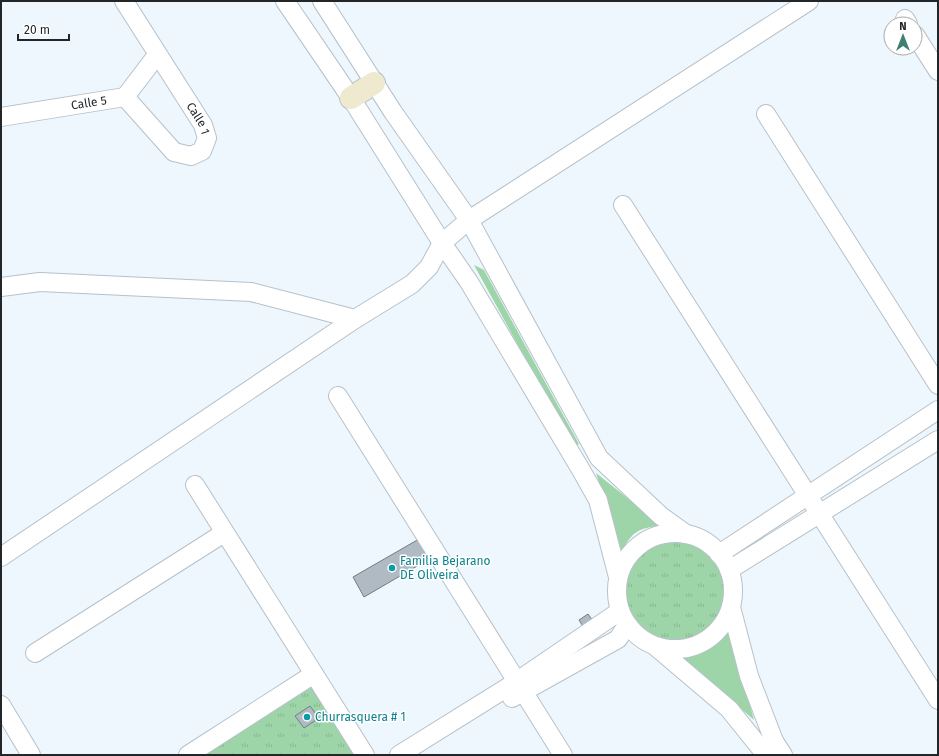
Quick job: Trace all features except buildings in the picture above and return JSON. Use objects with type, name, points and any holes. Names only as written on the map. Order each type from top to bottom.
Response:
[{"type":"street","name":"Calle 1","points":[[124,1],[157,56],[203,125],[207,138],[202,151],[191,156],[174,152],[125,97]]},
{"type":"street","points":[[285,1],[351,98],[442,243],[469,282],[581,470],[598,500],[618,577]]},
{"type":"street","points":[[1,557],[355,319],[412,284],[429,267],[442,243],[469,220],[809,1]]},
{"type":"street","points":[[330,5],[374,83],[469,220],[599,458],[661,516],[686,534],[704,541],[719,554],[729,570],[733,588],[731,607],[723,625],[709,638],[692,647],[673,650],[654,646]]},
{"type":"street","points":[[923,47],[937,67]]},
{"type":"street","points":[[125,97],[157,56]]},
{"type":"street","points":[[351,98],[374,83]]},
{"type":"street","name":"Calle 5","points":[[1,117],[125,97]]},
{"type":"street","points":[[766,114],[938,385]]},
{"type":"street","points":[[623,205],[938,700]]},
{"type":"street","points":[[1,287],[40,282],[250,292],[355,319]]},
{"type":"street","points":[[338,396],[563,755]]},
{"type":"street","points":[[719,554],[938,410]]},
{"type":"street","points":[[729,570],[938,440]]},
{"type":"street","points":[[581,470],[599,458]]},
{"type":"street","points":[[195,485],[365,755]]},
{"type":"street","points":[[35,653],[224,533]]},
{"type":"street","points":[[686,534],[669,534],[652,538],[637,547],[625,561],[618,577],[616,588],[623,618],[639,637],[654,646],[729,709],[771,750]]},
{"type":"street","points":[[731,607],[749,676],[771,750]]},
{"type":"street","points":[[422,755],[623,618]]},
{"type":"street","points":[[188,755],[314,674]]},
{"type":"street","points":[[398,755],[520,687]]},
{"type":"street","points":[[1,705],[31,755]]},
{"type":"green space","points":[[474,265],[484,270],[579,444],[574,447]]},
{"type":"green space","points":[[596,473],[661,525],[637,532],[629,539],[622,552]]},
{"type":"green space","points":[[674,542],[693,546],[709,557],[720,573],[724,592],[720,611],[709,627],[693,638],[674,642],[655,638],[639,627],[628,611],[624,592],[628,573],[639,557],[655,546]]},
{"type":"green space","points":[[729,626],[754,720],[682,657],[710,648],[721,639]]},
{"type":"green space","points":[[312,687],[355,755],[201,755]]},
{"type":"place","name":"Familia Bejarano DE Oliveira","points":[[392,568]]},
{"type":"place","name":"Churrasquera # 1","points":[[307,717]]}]
